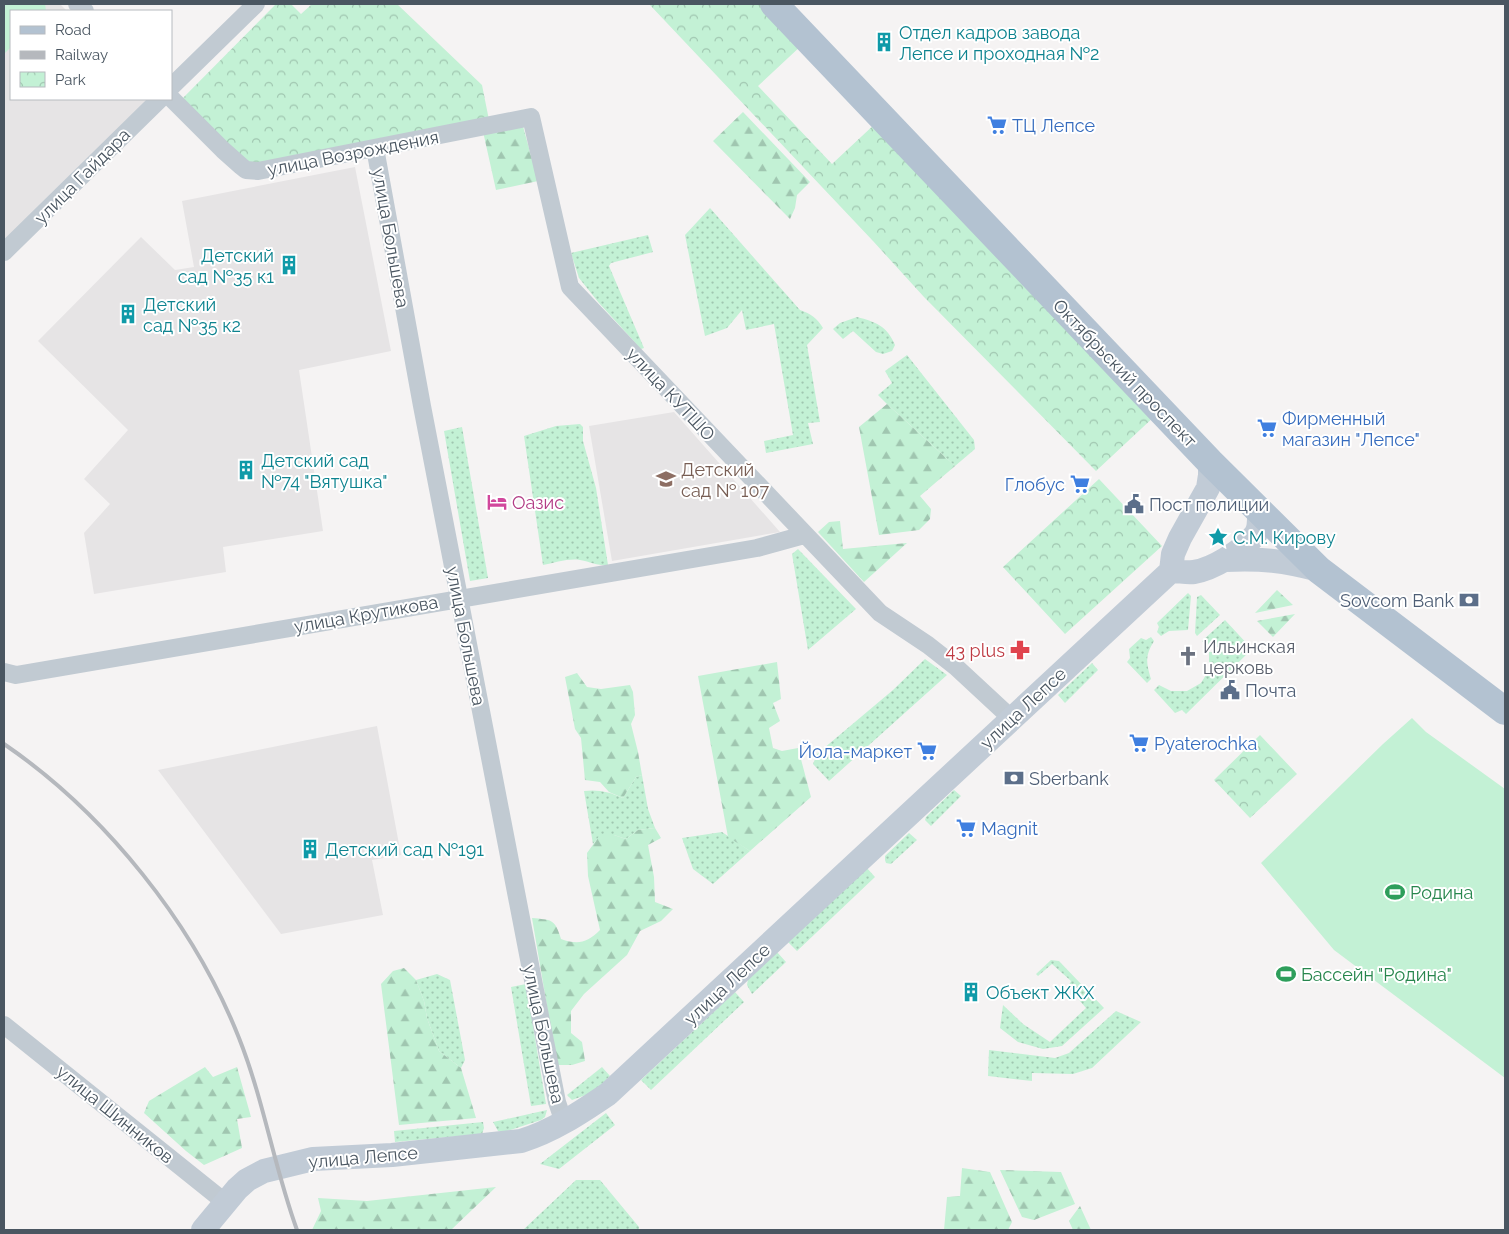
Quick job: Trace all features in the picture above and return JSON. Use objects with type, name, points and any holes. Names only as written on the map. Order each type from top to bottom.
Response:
[{"type":"main road","name":"Октябрьский проспект","points":[[774,4],[1210,462],[1319,570],[1505,711]]},
{"type":"main road","points":[[1186,526],[1215,500],[1228,497],[1253,505],[1258,527],[1254,537],[1225,560],[1210,568],[1193,572],[1171,571],[1173,554],[1186,526],[1208,488],[1210,462]]},
{"type":"main road","points":[[1225,560],[1255,558],[1278,560],[1319,570]]},
{"type":"main road","name":"улица Лепсе","points":[[203,1230],[237,1189],[247,1180],[264,1171],[313,1159],[392,1154],[521,1141],[537,1136],[564,1123],[608,1094],[1171,571]]},
{"type":"street","points":[[172,86],[256,4]]},
{"type":"street","name":"улица Возрождения","points":[[172,99],[246,170],[258,172],[532,117]]},
{"type":"street","name":"улица Гайдара","points":[[4,252],[159,100]]},
{"type":"street","name":"улица КУТШО","points":[[532,117],[570,287],[880,613],[935,650],[1012,719]]},
{"type":"street","name":"улица Большева","points":[[375,148],[459,598],[557,1102],[564,1123]]},
{"type":"street","name":"улица Крутикова","points":[[10,674],[757,548],[804,535]]},
{"type":"street","name":"улица Шинников","points":[[4,1025],[226,1203]]},
{"type":"shaded area","points":[[4,4],[60,4],[66,10],[10,10],[10,100],[151,100],[4,247]]},
{"type":"shaded area","points":[[355,167],[391,351],[299,370],[323,531],[223,547],[226,572],[94,594],[84,533],[110,504],[84,479],[128,430],[38,341],[141,237],[175,270],[194,267],[182,201]]},
{"type":"shaded area","name":"Детский сад № 107","points":[[674,412],[780,532],[612,561],[589,426]]},
{"type":"shaded area","points":[[377,726],[401,855],[372,860],[383,915],[281,934],[158,770]]},
{"type":"green space","points":[[4,4],[45,4],[46,10],[10,10],[10,48],[4,54]]},
{"type":"green space","points":[[276,4],[291,4],[301,14],[312,4],[397,4],[482,85],[490,125],[258,171],[177,104]]},
{"type":"green space","points":[[649,4],[764,4],[803,44],[758,86],[832,164],[877,122],[1157,414],[1096,471],[924,297]]},
{"type":"green space","points":[[743,112],[810,182],[797,195],[795,208],[790,219],[713,141]]},
{"type":"green space","points":[[521,119],[538,181],[496,190],[482,127]]},
{"type":"green space","points":[[710,208],[800,310],[813,317],[823,328],[807,345],[820,422],[808,423],[813,444],[766,453],[764,441],[793,435],[774,324],[746,330],[742,310],[727,328],[705,336],[685,235]]},
{"type":"green space","points":[[648,235],[653,252],[611,263],[609,266],[644,348],[641,349],[579,278],[571,253]]},
{"type":"green space","points":[[857,317],[875,323],[884,329],[895,345],[892,351],[883,354],[876,352],[853,331],[843,339],[833,329],[840,323]]},
{"type":"green space","points":[[907,355],[974,440],[975,449],[955,466],[878,395],[892,383],[885,371]]},
{"type":"green space","points":[[887,404],[955,466],[920,496],[931,509],[930,519],[919,530],[879,535],[859,427]]},
{"type":"green space","points":[[580,424],[583,427],[583,441],[596,488],[608,565],[566,560],[543,565],[524,436],[556,426]]},
{"type":"green space","points":[[462,427],[488,578],[470,581],[444,431]]},
{"type":"green space","points":[[1099,479],[1162,546],[1065,634],[1003,567]]},
{"type":"green space","points":[[840,521],[843,549],[907,543],[864,582],[818,532],[829,522]]},
{"type":"green space","points":[[798,549],[856,609],[808,650],[792,554]]},
{"type":"green space","points":[[1277,590],[1293,605],[1255,613]]},
{"type":"green space","points":[[1188,593],[1191,596],[1188,630],[1169,631],[1161,636],[1157,632],[1159,627],[1157,623]]},
{"type":"green space","points":[[1201,595],[1220,615],[1197,636],[1195,633],[1197,597]]},
{"type":"green space","points":[[1295,614],[1273,637],[1257,621]]},
{"type":"green space","points":[[1225,620],[1250,647],[1208,647],[1202,641]]},
{"type":"green space","points":[[1151,637],[1154,641],[1147,659],[1151,679],[1147,683],[1127,662],[1130,658],[1129,649],[1141,638],[1146,640]]},
{"type":"green space","points":[[1250,651],[1186,714],[1182,710],[1175,713],[1154,690],[1159,685],[1171,691],[1187,691],[1201,683],[1209,670],[1209,652]]},
{"type":"green space","points":[[925,659],[947,675],[829,781],[813,764],[817,754],[893,690]]},
{"type":"green space","points":[[777,662],[781,699],[773,703],[780,721],[769,728],[773,748],[782,751],[798,748],[811,797],[750,851],[728,837],[698,676]]},
{"type":"green space","points":[[1092,663],[1098,670],[1065,703],[1058,695]]},
{"type":"green space","points":[[577,673],[587,687],[601,689],[630,685],[633,692],[635,715],[631,724],[642,775],[636,777],[623,798],[609,792],[600,782],[585,780],[581,738],[575,729],[565,677]]},
{"type":"green space","name":"Родина","points":[[1412,718],[1426,732],[1505,789],[1505,1078],[1334,950],[1261,863]]},
{"type":"green space","points":[[1260,735],[1297,774],[1250,818],[1214,780]]},
{"type":"green space","points":[[642,775],[648,809],[655,828],[638,830],[626,839],[614,835],[601,835],[593,844],[584,791],[594,790],[623,798],[636,777]]},
{"type":"green space","points":[[954,790],[961,796],[931,826],[925,820],[926,817]]},
{"type":"green space","points":[[655,828],[661,838],[648,845],[654,877],[655,902],[673,909],[661,921],[640,931],[627,955],[584,994],[571,1011],[571,1033],[582,1042],[585,1061],[572,1065],[557,1065],[532,918],[551,921],[557,927],[561,939],[582,942],[591,938],[600,930],[588,876],[587,853],[600,835],[614,835],[626,839],[638,830]]},
{"type":"green space","points":[[722,832],[750,851],[713,884],[693,869],[682,838]]},
{"type":"green space","points":[[909,833],[917,840],[891,864],[886,863],[885,856]]},
{"type":"green space","points":[[866,867],[875,877],[797,951],[788,942]]},
{"type":"green space","points":[[777,952],[786,962],[752,994],[747,985],[748,979]]},
{"type":"green space","points":[[1051,960],[1059,961],[1104,1008],[1062,1046],[1043,1049],[1018,1042],[1000,1028],[1003,1005],[1023,1024],[1050,1042],[1086,1008],[1068,987],[1071,981],[1052,964],[1038,976],[1036,974]]},
{"type":"green space","points":[[404,968],[416,980],[439,1051],[461,1068],[476,1118],[399,1125],[381,984],[393,971]]},
{"type":"green space","points":[[437,974],[450,980],[465,1060],[461,1068],[439,1051],[416,980]]},
{"type":"green space","points":[[526,984],[546,1104],[531,1106],[511,987]]},
{"type":"green space","points":[[735,992],[744,1002],[651,1090],[641,1080]]},
{"type":"green space","points":[[1116,1011],[1141,1022],[1092,1068],[1073,1074],[1032,1073],[1032,1081],[988,1076],[989,1050],[1055,1058],[1069,1053]]},
{"type":"green space","points":[[205,1067],[213,1077],[237,1067],[251,1117],[237,1119],[242,1148],[204,1165],[144,1113],[149,1101]]},
{"type":"green space","points":[[602,1067],[610,1076],[594,1092],[572,1100],[567,1095]]},
{"type":"green space","points":[[547,1110],[545,1117],[541,1120],[507,1131],[498,1131],[493,1122]]},
{"type":"green space","points":[[606,1113],[615,1125],[559,1169],[540,1164]]},
{"type":"green space","points":[[483,1122],[482,1134],[395,1142],[394,1131]]},
{"type":"green space","points":[[962,1168],[990,1172],[1012,1222],[1008,1230],[944,1230],[947,1197],[960,1196]]},
{"type":"green space","points":[[1000,1170],[1061,1172],[1075,1204],[1034,1220],[1022,1217]]},
{"type":"green space","points":[[576,1180],[600,1180],[639,1227],[639,1230],[523,1230]]},
{"type":"green space","points":[[496,1187],[451,1230],[312,1230],[321,1211],[318,1198],[367,1201]]},
{"type":"green space","points":[[1080,1206],[1091,1230],[1073,1230],[1069,1221]]},
{"type":"railway","points":[[4,744],[77,803],[111,837],[172,913],[198,954],[220,995],[248,1062],[297,1230]]},
{"type":"place","name":"Отдел кадров завода Лепсе и проходная №2","points":[[884,42]]},
{"type":"place","name":"ТЦ Лепсе","points":[[997,125]]},
{"type":"place","name":"Детский сад №35 к1","points":[[289,265]]},
{"type":"place","name":"Детский сад №35 к2","points":[[128,314]]},
{"type":"place","name":"Фирменный магазин \"Лепсе\"","points":[[1267,428]]},
{"type":"place","name":"Детский сад №74 \"Вятушка\"","points":[[246,470]]},
{"type":"place","name":"Детский сад № 107","points":[[666,479]]},
{"type":"place","name":"Глобус","points":[[1080,484]]},
{"type":"place","name":"Оазис","points":[[497,502]]},
{"type":"place","name":"Пост полиции","points":[[1134,504]]},
{"type":"place","name":"С.М. Кирову","points":[[1218,537]]},
{"type":"place","name":"Sovcom Bank","points":[[1469,600]]},
{"type":"place","name":"43 plus","points":[[1020,650]]},
{"type":"place","name":"Ильинская церковь","points":[[1188,656]]},
{"type":"place","name":"Почта","points":[[1230,690]]},
{"type":"place","name":"Pyaterochka","points":[[1139,743]]},
{"type":"place","name":"Йола-маркет","points":[[927,751]]},
{"type":"place","name":"Sberbank","points":[[1014,778]]},
{"type":"place","name":"Magnit","points":[[966,828]]},
{"type":"place","name":"Детский сад №191","points":[[310,849]]},
{"type":"place","name":"Родина","points":[[1395,892]]},
{"type":"place","name":"Бассейн \"Родина\"","points":[[1286,974]]},
{"type":"place","name":"Объект ЖКХ","points":[[971,992]]}]
